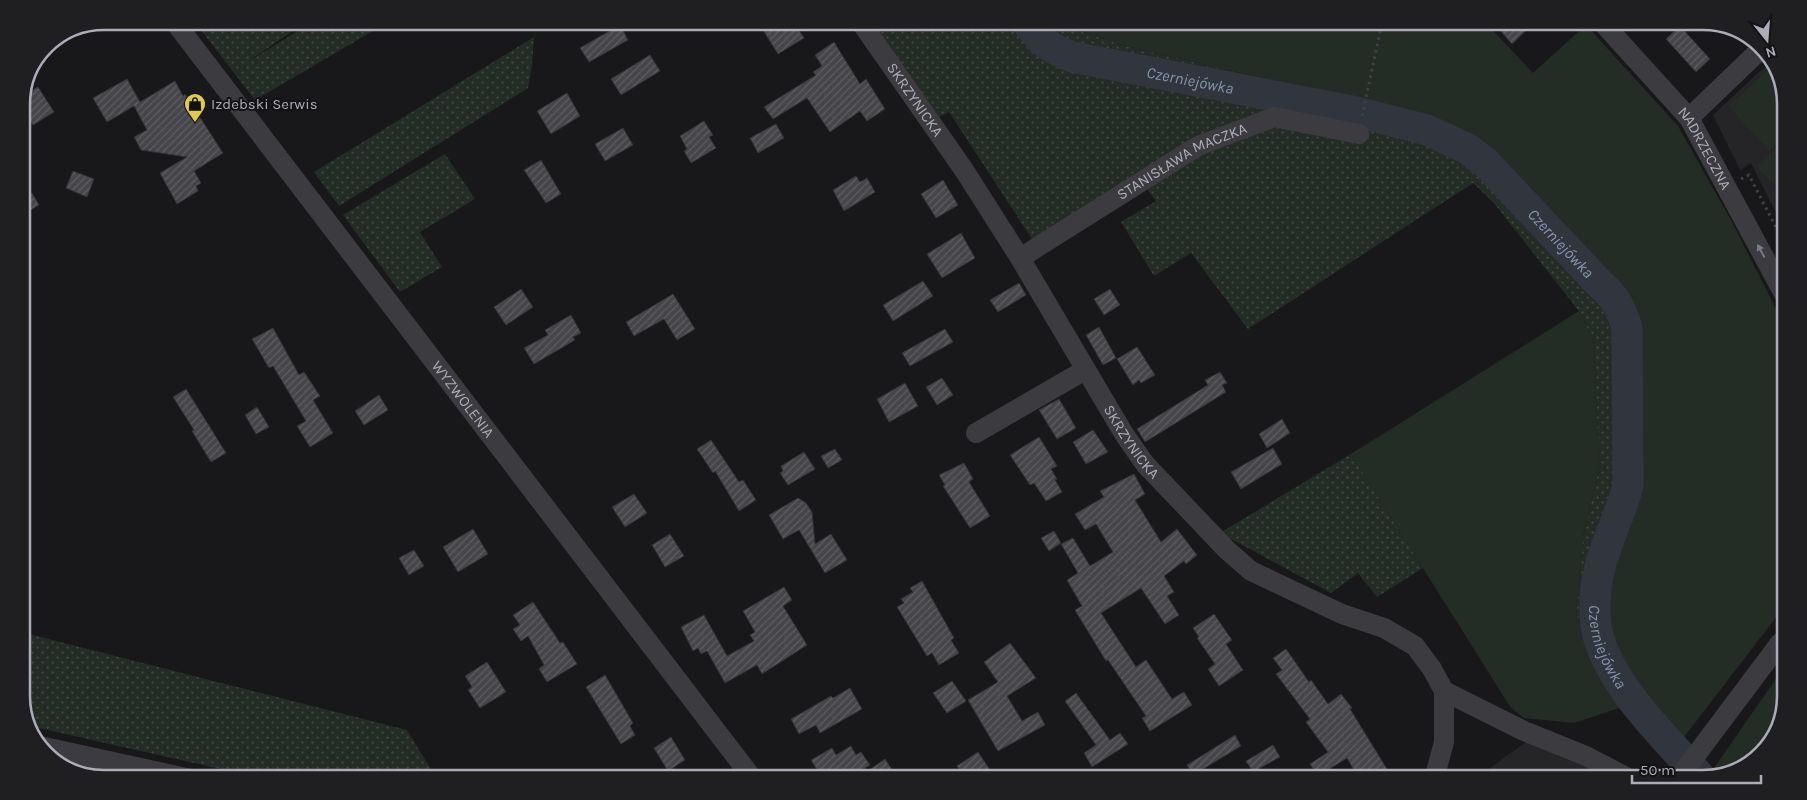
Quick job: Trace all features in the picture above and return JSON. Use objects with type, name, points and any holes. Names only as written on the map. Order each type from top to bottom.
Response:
[{"type":"street","name":"WYZWOLENIA","points":[[181,30],[746,770]]},
{"type":"street","name":"SKRZYNICKA","points":[[866,30],[964,170],[1020,258],[1124,434],[1145,464],[1227,550],[1251,571],[1342,614],[1384,628],[1415,646],[1432,669],[1444,691],[1444,742],[1436,770]]},
{"type":"street","name":"NADRZECZNA","points":[[1609,30],[1689,118],[1777,281]]},
{"type":"street","points":[[1689,118],[1744,65]]},
{"type":"street","name":"STANISŁAWA MACZKA","points":[[1020,258],[1198,146],[1274,117],[1359,134]]},
{"type":"street","points":[[976,433],[1085,370]]},
{"type":"street","points":[[1685,770],[1777,647]]},
{"type":"street","points":[[1444,691],[1524,731],[1586,756],[1613,770]]},
{"type":"street","points":[[52,749],[150,770]]},
{"type":"path","points":[[1366,97],[1380,30]]},
{"type":"shaded area","points":[[201,30],[294,30],[249,61],[299,30],[375,30],[255,100]]},
{"type":"shaded area","points":[[877,30],[1076,30],[1126,46],[1437,119],[1479,144],[1625,293],[1637,324],[1636,400],[1640,484],[1631,516],[1681,741],[1710,770],[1674,770],[1622,707],[1604,678],[1576,614],[1583,537],[1599,468],[1594,342],[1579,311],[1493,202],[1473,183],[1248,329],[1191,253],[1154,276],[1121,222],[1156,201],[1139,179],[1034,242],[949,112],[938,118]]},
{"type":"shaded area","points":[[1076,30],[1492,30],[1533,73],[1580,30],[1591,30],[1678,126],[1732,222],[1777,311],[1777,616],[1681,741],[1652,709],[1624,672],[1607,626],[1608,572],[1631,516],[1640,484],[1636,400],[1637,324],[1625,293],[1479,144],[1437,119],[1126,46]]},
{"type":"shaded area","points":[[534,37],[528,88],[339,206],[314,172]]},
{"type":"shaded area","points":[[1766,66],[1777,99],[1777,215],[1751,163],[1740,170],[1713,115]]},
{"type":"shaded area","points":[[1768,69],[1777,99],[1777,144],[1769,151],[1728,106]]},
{"type":"shaded area","points":[[1777,146],[1777,188],[1756,166]]},
{"type":"shaded area","points":[[445,154],[475,199],[420,232],[442,267],[400,292],[343,215]]},
{"type":"shaded area","points":[[1579,311],[1594,342],[1599,468],[1583,537],[1576,614],[1604,678],[1622,707],[1574,723],[1524,718],[1511,708],[1351,454]]},
{"type":"shaded area","points":[[1351,454],[1423,568],[1377,597],[1358,573],[1331,593],[1220,533]]},
{"type":"shaded area","points":[[30,634],[407,730],[431,770],[225,770],[37,728],[30,701]]},
{"type":"shaded area","points":[[1777,677],[1776,710],[1767,733],[1759,745],[1744,758],[1727,766],[1713,769]]},
{"type":"shaded area","points":[[1527,741],[1598,770],[1487,770]]},
{"type":"building","points":[[611,30],[623,30],[628,40],[589,62],[580,48]]},
{"type":"building","points":[[763,30],[799,30],[804,38],[778,54]]},
{"type":"building","points":[[1500,30],[1527,30],[1512,44]]},
{"type":"building","points":[[1676,30],[1684,30],[1710,59],[1696,72],[1666,39]]},
{"type":"building","points":[[834,42],[860,84],[866,79],[885,109],[867,121],[860,111],[830,132],[807,98],[773,119],[764,107],[816,75],[813,72],[822,66],[815,55]]},
{"type":"building","points":[[650,55],[660,71],[621,95],[611,79]]},
{"type":"building","points":[[127,79],[140,102],[175,81],[183,96],[185,94],[223,153],[194,171],[201,183],[196,186],[198,191],[177,204],[160,173],[187,157],[141,150],[134,137],[147,130],[134,106],[107,122],[93,98]]},
{"type":"building","points":[[38,87],[54,112],[33,125],[30,121],[32,90]]},
{"type":"building","points":[[567,93],[580,116],[551,134],[537,111]]},
{"type":"building","points":[[704,121],[713,135],[709,137],[716,148],[691,163],[684,151],[687,149],[680,136]]},
{"type":"building","points":[[776,124],[784,138],[758,153],[750,138]]},
{"type":"building","points":[[623,128],[633,145],[605,161],[595,144]]},
{"type":"building","points":[[541,160],[561,194],[546,203],[524,170]]},
{"type":"building","points":[[73,171],[94,179],[87,197],[66,188]]},
{"type":"building","points":[[856,176],[860,182],[867,178],[875,192],[844,211],[833,190]]},
{"type":"building","points":[[943,180],[958,205],[936,218],[921,194]]},
{"type":"building","points":[[32,193],[39,205],[30,210],[30,194]]},
{"type":"building","points":[[961,233],[975,258],[942,278],[927,254]]},
{"type":"building","points":[[923,281],[933,296],[893,321],[883,305]]},
{"type":"building","points":[[1019,283],[1026,295],[998,312],[990,300]]},
{"type":"building","points":[[521,289],[533,307],[506,325],[494,307]]},
{"type":"building","points":[[1110,289],[1120,305],[1104,315],[1094,299]]},
{"type":"building","points":[[673,294],[695,329],[677,340],[664,319],[634,336],[626,322]]},
{"type":"building","points":[[571,315],[581,333],[573,337],[575,340],[534,364],[524,348],[548,335],[545,330]]},
{"type":"building","points":[[1099,327],[1116,358],[1103,365],[1086,335]]},
{"type":"building","points":[[273,328],[299,375],[304,372],[320,396],[313,400],[333,433],[310,447],[297,426],[306,421],[273,366],[269,368],[252,339]]},
{"type":"building","points":[[945,329],[953,342],[910,366],[902,353]]},
{"type":"building","points":[[1137,347],[1155,375],[1141,383],[1139,380],[1133,385],[1117,359]]},
{"type":"building","points":[[1220,372],[1227,383],[1222,385],[1226,392],[1145,442],[1137,429],[1208,385],[1205,380]]},
{"type":"building","points":[[942,378],[953,395],[937,405],[926,387]]},
{"type":"building","points":[[905,383],[918,406],[889,422],[877,399]]},
{"type":"building","points":[[186,389],[226,453],[211,462],[173,397]]},
{"type":"building","points":[[379,395],[388,410],[364,425],[355,411]]},
{"type":"building","points":[[1059,399],[1076,428],[1057,439],[1039,410]]},
{"type":"building","points":[[257,407],[269,427],[256,434],[245,415]]},
{"type":"building","points":[[1282,419],[1290,433],[1267,448],[1259,434]]},
{"type":"building","points":[[1093,430],[1108,452],[1086,464],[1073,442]]},
{"type":"building","points":[[1039,437],[1057,466],[1051,469],[1062,492],[1046,501],[1034,483],[1030,485],[1010,455]]},
{"type":"building","points":[[711,440],[739,482],[743,480],[756,500],[739,511],[715,471],[713,473],[697,449]]},
{"type":"building","points":[[1273,448],[1282,464],[1241,489],[1231,472]]},
{"type":"building","points":[[835,449],[842,460],[828,468],[821,456]]},
{"type":"building","points":[[804,452],[815,469],[788,485],[780,473],[783,471],[781,466]]},
{"type":"building","points":[[964,463],[973,479],[969,482],[990,516],[970,528],[943,486],[945,485],[939,475]]},
{"type":"building","points":[[1134,474],[1145,494],[1135,500],[1161,542],[1177,529],[1197,555],[1186,564],[1184,561],[1164,576],[1174,592],[1167,596],[1179,615],[1165,624],[1141,588],[1101,613],[1136,667],[1146,660],[1172,699],[1184,692],[1192,705],[1150,731],[1142,718],[1146,716],[1108,660],[1106,661],[1075,610],[1082,606],[1067,580],[1078,573],[1061,544],[1073,538],[1090,566],[1113,552],[1096,524],[1085,530],[1075,514],[1104,497],[1100,491]]},
{"type":"building","points":[[634,494],[647,513],[625,527],[612,507]]},
{"type":"building","points":[[798,498],[806,503],[812,512],[815,544],[831,534],[847,560],[825,573],[799,530],[783,539],[769,515]]},
{"type":"building","points":[[473,529],[488,554],[458,572],[443,547]]},
{"type":"building","points":[[1054,531],[1061,543],[1049,551],[1041,538]]},
{"type":"building","points":[[670,534],[684,556],[665,567],[652,545]]},
{"type":"building","points":[[414,550],[424,566],[409,575],[399,558]]},
{"type":"building","points":[[922,581],[954,638],[951,640],[959,653],[939,665],[932,653],[927,656],[897,607],[904,603],[901,599],[913,592],[910,588]]},
{"type":"building","points":[[784,587],[792,600],[783,606],[807,645],[762,674],[757,665],[725,683],[707,651],[701,654],[698,648],[693,651],[681,627],[704,615],[727,656],[754,641],[750,635],[755,632],[743,611]]},
{"type":"building","points":[[533,602],[560,643],[563,642],[577,664],[547,682],[539,669],[544,665],[528,636],[521,641],[513,629],[520,625],[513,615]]},
{"type":"building","points":[[1214,614],[1232,640],[1226,644],[1243,670],[1219,686],[1208,669],[1215,664],[1197,638],[1199,637],[1193,628]]},
{"type":"building","points":[[1010,643],[1036,678],[1007,696],[1022,721],[1038,712],[1045,725],[998,751],[968,700],[998,682],[984,662]]},
{"type":"building","points":[[1286,649],[1309,682],[1311,680],[1328,704],[1341,694],[1352,708],[1350,709],[1387,769],[1354,770],[1347,758],[1328,770],[1314,770],[1310,764],[1328,752],[1306,722],[1310,719],[1276,674],[1282,670],[1273,658]]},
{"type":"building","points":[[487,662],[506,692],[480,708],[468,690],[472,687],[465,676]]},
{"type":"building","points":[[605,675],[633,723],[630,726],[635,735],[621,744],[586,687]]},
{"type":"building","points":[[952,681],[966,701],[947,713],[933,693]]},
{"type":"building","points":[[850,688],[862,709],[820,733],[816,725],[799,734],[791,719],[831,696],[833,698]]},
{"type":"building","points":[[1076,693],[1110,740],[1120,733],[1128,744],[1092,767],[1084,753],[1096,745],[1065,701]]},
{"type":"building","points":[[1235,735],[1241,746],[1201,770],[1190,770],[1187,765]]},
{"type":"building","points":[[671,737],[685,760],[667,770],[654,748]]},
{"type":"building","points":[[1273,745],[1280,757],[1257,770],[1252,770],[1246,761]]},
{"type":"building","points":[[851,746],[856,755],[861,752],[870,765],[862,770],[817,770],[811,760],[832,748],[836,755]]},
{"type":"building","points":[[978,752],[990,770],[960,770],[957,766]]},
{"type":"building","points":[[885,759],[892,770],[869,770]]},
{"type":"waterway","name":"Czerniejówka","points":[[1034,30],[1046,44],[1072,57],[1352,111],[1427,130],[1468,149],[1486,163],[1608,291],[1619,306],[1627,328],[1628,485],[1599,569],[1595,603],[1597,632],[1607,658],[1629,696],[1694,770]]},
{"type":"place","name":"Izdebski Serwis","points":[[195,123]]}]
